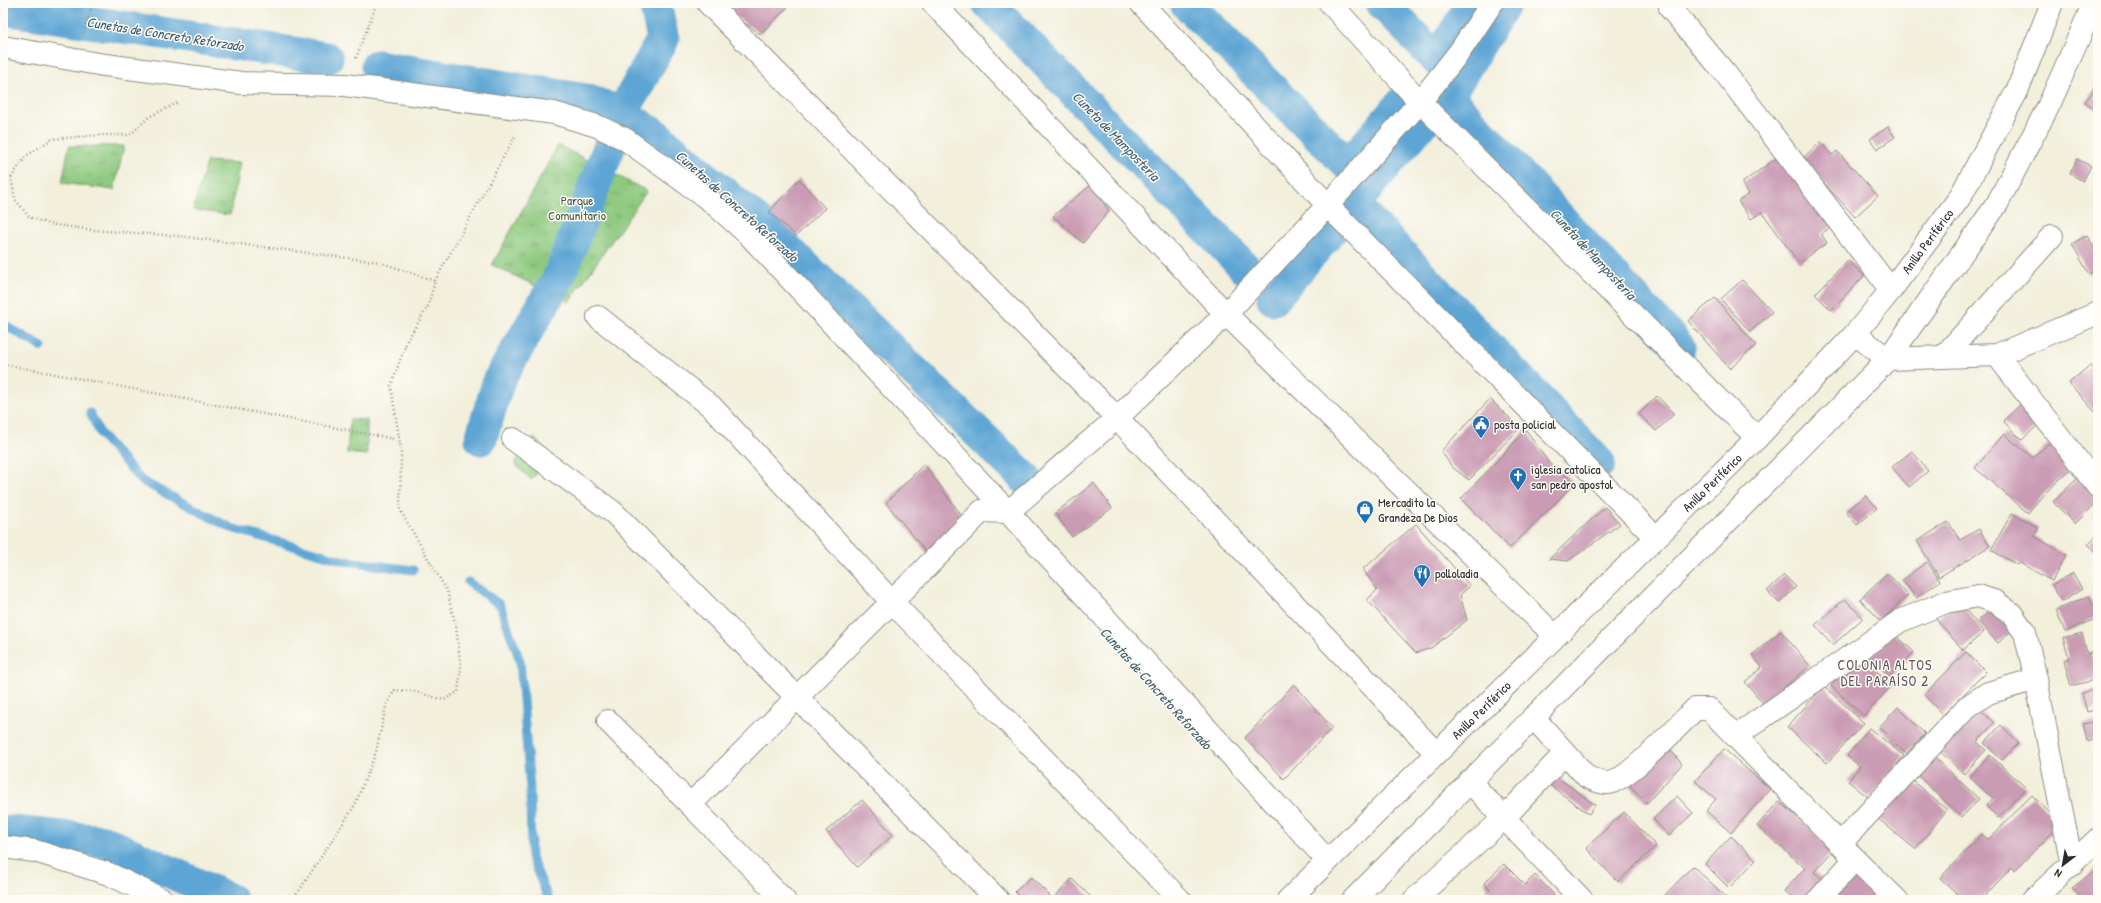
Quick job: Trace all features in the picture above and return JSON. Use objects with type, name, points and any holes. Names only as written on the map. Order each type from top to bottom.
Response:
[{"type":"main road","points":[[708,3],[1117,418],[1436,753]]},
{"type":"main road","points":[[933,3],[1226,314],[1555,636]]},
{"type":"main road","points":[[1141,3],[1355,233],[1655,537]]},
{"type":"main road","points":[[1330,3],[1423,106],[1446,127],[1757,438]]},
{"type":"main road","points":[[691,804],[982,510],[1008,512],[1117,418],[1226,314],[1331,208],[1423,106],[1492,3]]},
{"type":"main road","name":"Anillo Periférico","points":[[1288,900],[1757,438],[1855,334],[1891,290],[1960,197],[2017,91],[2052,3]]},
{"type":"main road","points":[[1362,897],[1469,781],[1888,359],[1997,204],[2049,105],[2094,3]]},
{"type":"main road","points":[[1670,8],[1725,74],[1891,290]]},
{"type":"main road","points":[[3,47],[98,64],[241,83],[345,85],[554,113],[583,122],[625,139],[711,200],[750,236],[1008,512],[1328,861]]},
{"type":"main road","points":[[1943,356],[2052,236]]},
{"type":"main road","points":[[1855,334],[1888,359],[1997,354],[2098,313]]},
{"type":"main road","points":[[598,317],[712,407],[892,602],[1180,900]]},
{"type":"main road","points":[[1997,354],[2098,487]]},
{"type":"main road","points":[[513,439],[613,512],[998,900]]},
{"type":"main road","points":[[1736,736],[1900,621],[1946,602],[1978,596],[1996,602],[2011,614],[2025,633],[2036,679],[2072,865]]},
{"type":"main road","points":[[1818,900],[1847,851],[1967,707],[1988,693],[2036,679]]},
{"type":"main road","points":[[1533,717],[1587,777],[1598,782],[1609,783],[1626,774],[1695,709],[1709,709],[1847,851],[1897,900]]},
{"type":"main road","points":[[608,721],[784,900]]},
{"type":"main road","points":[[1414,900],[1504,818],[1565,753]]},
{"type":"main road","points":[[1469,781],[1582,900]]},
{"type":"main road","points":[[2033,900],[2098,839]]},
{"type":"main road","points":[[3,847],[35,851],[108,874],[163,900]]},
{"type":"path","points":[[345,85],[378,3]]},
{"type":"path","points":[[183,101],[171,105],[149,117],[130,135],[101,135],[52,139],[26,156],[11,178],[15,199],[29,217],[49,224],[94,230],[178,236],[379,262],[435,281]]},
{"type":"path","points":[[293,900],[355,805],[376,752],[386,706],[395,690],[412,692],[444,700],[458,692],[461,668],[456,627],[447,591],[400,510],[399,440],[391,386],[407,341],[428,306],[435,281],[529,110]]},
{"type":"path","points":[[3,364],[399,440]]},
{"type":"green space","name":"Parque Comunitario","points":[[558,145],[647,191],[569,302],[492,265]]},
{"type":"green space","points":[[69,146],[124,146],[114,190],[62,183]]},
{"type":"green space","points":[[207,161],[240,163],[230,215],[193,210]]},
{"type":"green space","points":[[350,419],[367,420],[367,455],[347,453]]},
{"type":"green space","points":[[534,438],[553,457],[531,480],[514,463]]},
{"type":"building","points":[[717,3],[792,3],[760,34]]},
{"type":"building","points":[[2098,84],[2098,111],[2085,102]]},
{"type":"building","points":[[1888,127],[1895,137],[1877,149],[1870,139]]},
{"type":"building","points":[[1820,142],[1832,155],[1837,151],[1878,196],[1855,217],[1802,159]]},
{"type":"building","points":[[1783,153],[1835,224],[1821,234],[1827,243],[1799,263],[1762,212],[1751,219],[1738,201],[1749,194],[1742,183]]},
{"type":"building","points":[[2077,159],[2091,166],[2083,181],[2070,174]]},
{"type":"building","points":[[799,179],[825,208],[796,236],[769,212]]},
{"type":"building","points":[[1091,185],[1109,211],[1083,243],[1053,216]]},
{"type":"building","points":[[2087,235],[2098,254],[2098,269],[2089,274],[2072,244]]},
{"type":"building","points":[[1848,260],[1864,276],[1831,310],[1815,294]]},
{"type":"building","points":[[1742,280],[1772,312],[1750,332],[1721,299]]},
{"type":"building","points":[[1715,298],[1756,345],[1730,369],[1688,321]]},
{"type":"building","points":[[2090,365],[2098,374],[2098,410],[2095,412],[2069,383]]},
{"type":"building","points":[[1657,396],[1674,414],[1656,431],[1639,414]]},
{"type":"building","name":"posta policial","points":[[1490,399],[1520,428],[1469,480],[1452,467],[1441,451]]},
{"type":"building","points":[[2025,400],[2044,419],[2022,440],[2003,421]]},
{"type":"building","name":"iglesia catolica san pedro apostol","points":[[1526,430],[1549,463],[1575,483],[1510,548],[1461,499]]},
{"type":"building","points":[[2004,434],[2033,458],[2049,443],[2073,467],[2044,494],[2028,513],[1975,468]]},
{"type":"building","points":[[1912,451],[1928,471],[1909,487],[1892,467]]},
{"type":"building","points":[[924,464],[967,523],[931,558],[886,503]]},
{"type":"building","points":[[2081,475],[2098,492],[2098,501],[2075,524],[2053,502]]},
{"type":"building","points":[[1094,483],[1112,508],[1072,537],[1055,513]]},
{"type":"building","points":[[1866,495],[1877,508],[1857,525],[1846,512]]},
{"type":"building","points":[[1605,507],[1620,524],[1568,561],[1549,559]]},
{"type":"building","points":[[2012,513],[2038,528],[2034,536],[2066,555],[2052,581],[2018,562],[2017,565],[1991,550]]},
{"type":"building","points":[[1948,522],[1960,540],[1979,529],[1990,546],[1939,577],[1917,541]]},
{"type":"building","name":"polloladia","points":[[1416,524],[1470,586],[1460,595],[1467,620],[1431,648],[1416,653],[1367,600],[1377,590],[1363,569]]},
{"type":"building","points":[[2098,534],[2098,554],[2088,544]]},
{"type":"building","points":[[1927,562],[1940,581],[1916,598],[1902,580]]},
{"type":"building","points":[[1887,573],[1908,595],[1881,621],[1860,599]]},
{"type":"building","points":[[2073,573],[2082,589],[2062,602],[2052,585]]},
{"type":"building","points":[[1784,575],[1796,587],[1779,603],[1767,591]]},
{"type":"building","points":[[2089,596],[2098,618],[2065,632],[2056,610]]},
{"type":"building","points":[[1845,599],[1863,618],[1833,645],[1815,625]]},
{"type":"building","points":[[1958,601],[1984,632],[1963,650],[1936,619]]},
{"type":"building","points":[[1995,606],[2015,628],[1998,643],[1978,621]]},
{"type":"building","points":[[1781,631],[1810,666],[1764,704],[1745,682],[1762,667],[1752,655]]},
{"type":"building","points":[[1891,631],[1914,652],[1890,677],[1868,656]]},
{"type":"building","points":[[2082,633],[2087,654],[2092,652],[2098,679],[2071,686],[2064,660],[2069,658],[2063,638]]},
{"type":"building","points":[[1966,652],[1986,672],[1943,715],[1924,695]]},
{"type":"building","points":[[1859,655],[1892,685],[1864,716],[1831,686]]},
{"type":"building","points":[[1294,684],[1332,728],[1284,779],[1245,738]]},
{"type":"building","points":[[1824,686],[1864,723],[1827,763],[1787,727]]},
{"type":"building","points":[[2098,689],[2098,709],[2087,712],[2082,693]]},
{"type":"building","points":[[1974,704],[1994,723],[1977,742],[1986,750],[1964,774],[1934,746]]},
{"type":"building","points":[[1898,707],[1925,734],[1906,754],[1879,727]]},
{"type":"building","points":[[2098,721],[2098,738],[2087,741],[2083,724]]},
{"type":"building","points":[[2001,725],[2019,743],[2002,760],[1984,743]]},
{"type":"building","points":[[1869,728],[1904,756],[1869,798],[1848,781],[1860,766],[1847,756]]},
{"type":"building","points":[[1668,747],[1682,764],[1647,803],[1628,784]]},
{"type":"building","points":[[1724,749],[1770,789],[1731,833],[1706,811],[1716,799],[1695,781]]},
{"type":"building","points":[[1930,753],[1979,799],[1962,817],[1913,771]]},
{"type":"building","points":[[1990,755],[2026,788],[1998,818],[1986,806],[1993,798],[1969,777]]},
{"type":"building","points":[[1553,774],[1595,805],[1589,814],[1544,781]]},
{"type":"building","points":[[1908,777],[1947,810],[1915,849],[1876,817]]},
{"type":"building","points":[[2032,795],[2061,824],[2015,870],[2012,867],[1981,900],[1964,900],[1940,878],[1982,834],[1988,840]]},
{"type":"building","points":[[1677,796],[1693,813],[1669,836],[1653,819]]},
{"type":"building","points":[[862,800],[893,835],[857,867],[826,831]]},
{"type":"building","points":[[1779,801],[1834,849],[1814,872],[1828,884],[1814,900],[1794,900],[1784,891],[1805,868],[1757,826]]},
{"type":"building","points":[[1624,812],[1656,846],[1618,882],[1586,848]]},
{"type":"building","points":[[1731,836],[1756,860],[1729,888],[1705,864]]},
{"type":"building","points":[[1504,864],[1525,885],[1535,875],[1559,900],[1480,900],[1490,890],[1484,883]]},
{"type":"building","points":[[1693,866],[1723,894],[1728,900],[1660,900]]},
{"type":"building","points":[[2098,868],[2098,900],[2083,900],[2072,888]]},
{"type":"building","points":[[1856,870],[1886,900],[1829,900]]},
{"type":"building","points":[[1031,877],[1050,896],[1046,900],[1023,900],[1015,892]]},
{"type":"building","points":[[1072,879],[1091,897],[1088,900],[1052,900]]},
{"type":"waterway","points":[[619,119],[663,39],[655,3]]},
{"type":"waterway","name":"Cuneta de Mamposteria","points":[[988,3],[1245,268]]},
{"type":"waterway","name":"Cuneta de Mamposteria","points":[[1186,3],[1348,165],[1403,102]]},
{"type":"waterway","name":"Cuneta de Mamposteria","points":[[1382,3],[1437,60],[1473,3]]},
{"type":"waterway","name":"Cuneta de Mamposteria","points":[[1273,299],[1456,83],[1505,3]]},
{"type":"waterway","name":"Cunetas de Concreto Reforzado","points":[[3,9],[327,58]]},
{"type":"waterway","name":"Cunetas de Concreto Reforzado","points":[[377,66],[586,100],[621,113],[657,136],[763,226],[1026,479]]},
{"type":"waterway","name":"Cuneta de Mamposteria","points":[[1451,100],[1679,347]]},
{"type":"waterway","points":[[481,439],[499,380],[559,277],[612,140]]},
{"type":"waterway","name":"Cuneta de Mamposteria","points":[[1354,204],[1599,463]]},
{"type":"waterway","points":[[3,324],[42,347]]},
{"type":"waterway","points":[[90,413],[101,435],[142,481],[231,528],[345,561],[413,570]]},
{"type":"waterway","points":[[468,582],[500,605],[520,661],[530,789],[531,857],[549,900]]},
{"type":"waterway","name":"Cuneta de Mamposteria","points":[[3,831],[103,841],[231,900]]},
{"type":"place","name":"posta policial","points":[[1481,439]]},
{"type":"place","name":"iglesia catolica san pedro apostol","points":[[1518,491]]},
{"type":"place","name":"Mercadito la Grandeza De Dios","points":[[1365,524]]},
{"type":"place","name":"polloladia","points":[[1422,588]]},
{"type":"district","name":"COLONIA ALTOS DEL PARAÍSO 2","points":[[1885,674]]}]
